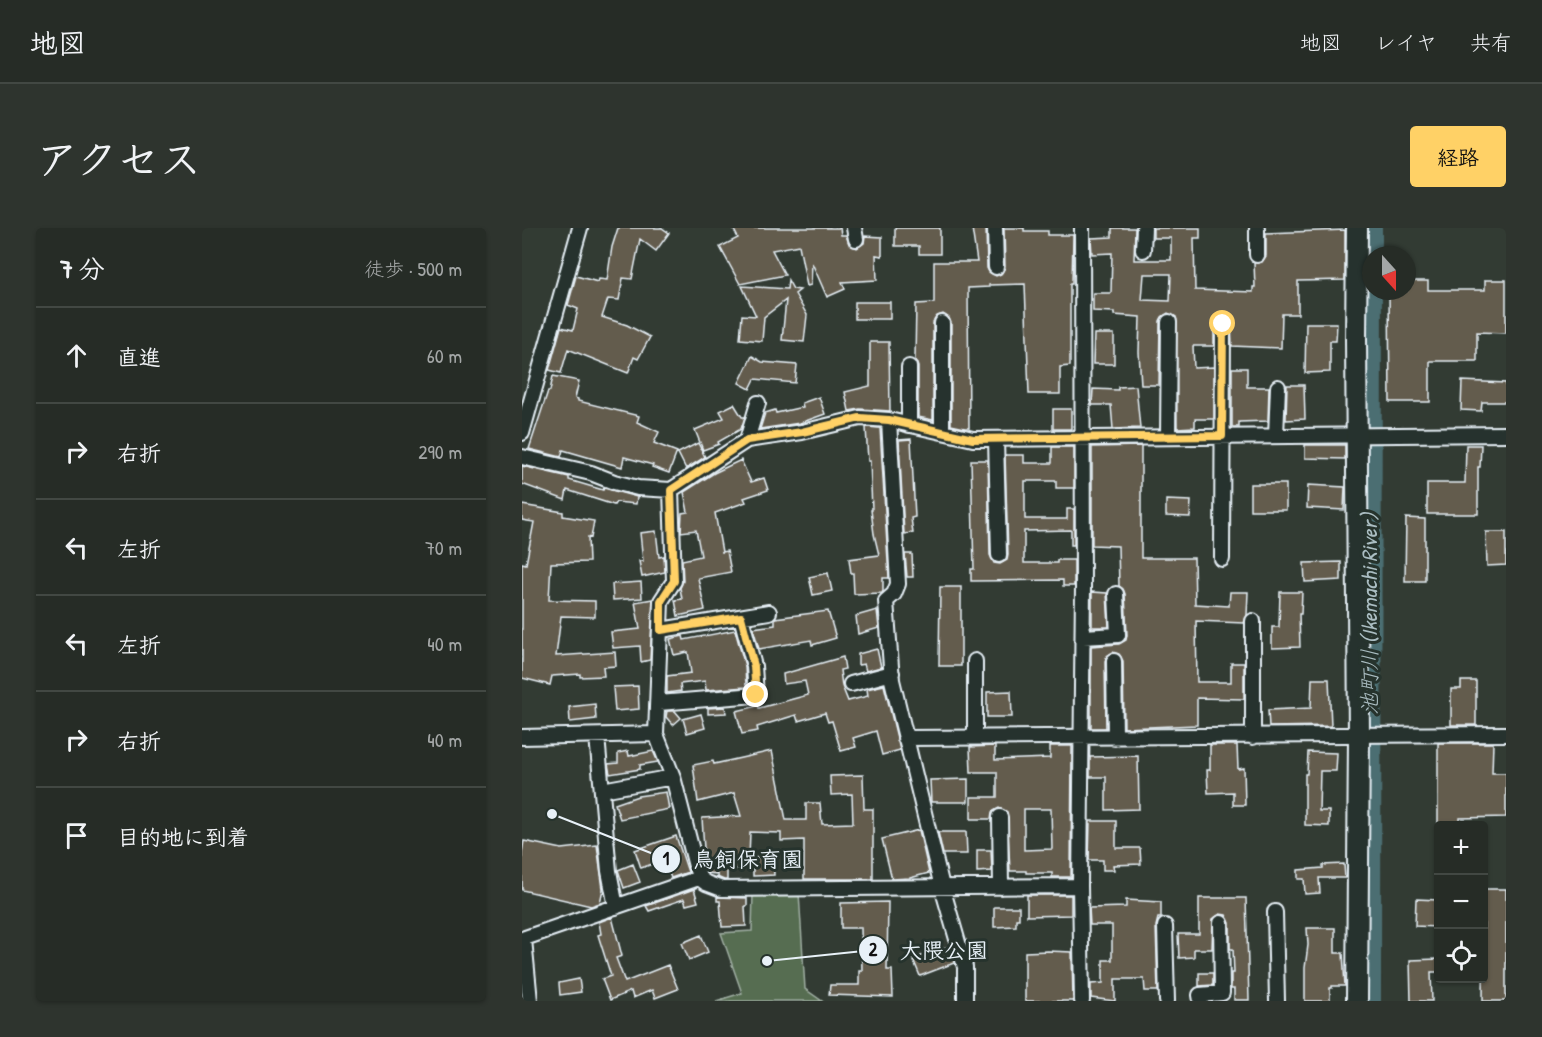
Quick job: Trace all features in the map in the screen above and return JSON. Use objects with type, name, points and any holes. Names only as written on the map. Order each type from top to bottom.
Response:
[{"type":"street","points":[[522,433],[580,228]]},
{"type":"street","points":[[995,228],[996,267]]},
{"type":"street","points":[[1082,1001],[1080,886],[1083,638],[1083,228]]},
{"type":"street","points":[[1143,250],[1144,228]]},
{"type":"street","points":[[1257,228],[1257,255]]},
{"type":"street","points":[[1357,228],[1359,736],[1357,1001]]},
{"type":"street","points":[[1168,437],[1169,322]]},
{"type":"street","points":[[942,323],[942,432]]},
{"type":"street","points":[[1222,559],[1223,324]]},
{"type":"street","points":[[909,367],[909,425]]},
{"type":"street","points":[[1276,436],[1278,387]]},
{"type":"street","points":[[747,440],[758,403]]},
{"type":"street","points":[[522,458],[591,473],[638,488],[671,490],[747,440],[802,432],[860,418],[889,420],[973,439],[1506,434]]},
{"type":"street","points":[[889,420],[898,584],[894,594],[886,601],[892,673],[905,738],[942,887],[965,967],[965,1001]]},
{"type":"street","points":[[996,439],[999,555]]},
{"type":"street","points":[[671,490],[674,581],[661,601],[659,703],[656,734],[673,777],[699,878],[722,889],[1080,886]]},
{"type":"street","points":[[1083,638],[1118,635],[1116,594]]},
{"type":"street","points":[[661,630],[769,612]]},
{"type":"street","points":[[659,703],[756,695],[754,666],[741,617]]},
{"type":"street","points":[[1253,621],[1253,737]]},
{"type":"street","points":[[1114,661],[1114,738]]},
{"type":"street","points":[[975,662],[975,738]]},
{"type":"street","points":[[850,684],[892,673]]},
{"type":"street","points":[[522,737],[656,734]]},
{"type":"street","points":[[905,738],[1506,734]]},
{"type":"street","points":[[597,736],[609,872],[616,907]]},
{"type":"street","points":[[602,790],[673,777]]},
{"type":"street","points":[[1000,817],[1000,887]]},
{"type":"street","points":[[530,1001],[523,939],[699,878]]},
{"type":"street","points":[[1275,912],[1276,1001]]},
{"type":"street","points":[[1201,1001],[1200,995],[1222,993],[1221,923]]},
{"type":"street","points":[[1165,926],[1167,1001]]},
{"type":"green space","points":[[799,893],[805,989],[822,1001],[716,1001],[742,993],[721,933],[752,931],[753,894]]},
{"type":"building","points":[[618,228],[662,228],[669,233],[656,251],[640,239],[632,279],[623,278],[619,300],[608,299],[602,317],[627,325],[650,337],[638,359],[634,357],[628,373],[568,349],[561,373],[549,370],[561,327],[573,330],[578,309],[568,305],[576,276],[598,282],[599,279],[607,280],[612,247]]},
{"type":"building","points":[[733,228],[840,228],[841,235],[846,235],[849,244],[857,248],[864,243],[865,236],[882,237],[882,256],[876,255],[877,280],[842,282],[845,289],[827,297],[812,263],[811,285],[807,286],[799,245],[772,250],[785,275],[740,284],[720,247],[738,238]]},
{"type":"building","points":[[895,228],[940,228],[940,254],[919,254],[919,246],[895,246]]},
{"type":"building","points":[[972,228],[986,228],[987,268],[996,276],[1001,274],[1005,267],[1004,228],[1048,231],[1048,235],[1073,235],[1072,284],[1070,284],[1070,366],[1060,367],[1060,394],[1029,394],[1025,284],[968,288],[969,428],[965,428],[951,425],[951,323],[949,318],[943,314],[937,316],[933,323],[933,420],[918,417],[918,367],[915,359],[916,304],[934,303],[934,262],[977,262]]},
{"type":"building","points":[[1112,228],[1135,228],[1134,260],[1171,260],[1171,238],[1153,238],[1153,228],[1200,228],[1200,238],[1194,238],[1195,290],[1253,292],[1253,287],[1255,287],[1254,263],[1262,262],[1266,256],[1266,233],[1345,230],[1345,280],[1298,281],[1298,314],[1282,314],[1281,348],[1232,346],[1231,320],[1224,315],[1218,317],[1214,324],[1214,346],[1193,346],[1194,368],[1214,367],[1214,419],[1195,419],[1195,427],[1177,428],[1176,317],[1168,313],[1160,321],[1159,385],[1141,385],[1140,317],[1093,311],[1093,293],[1111,293],[1112,253],[1092,254],[1091,238],[1112,237]],"holes":[[[1144,274],[1171,274],[1170,301],[1142,300]]]},
{"type":"building","points":[[788,280],[793,289],[800,290],[795,294],[807,315],[804,342],[782,340],[786,300],[764,317],[762,341],[740,339],[742,315],[756,316],[742,286],[787,289]]},
{"type":"building","points":[[1485,280],[1506,280],[1506,333],[1477,332],[1477,361],[1430,361],[1430,402],[1390,402],[1389,300],[1416,300],[1416,281],[1428,281],[1428,290],[1485,290]]},
{"type":"building","points":[[855,302],[890,302],[890,319],[855,319]]},
{"type":"building","points":[[1306,323],[1337,323],[1336,341],[1330,341],[1330,372],[1305,373]]},
{"type":"building","points":[[1094,334],[1114,334],[1114,364],[1093,364]]},
{"type":"building","points":[[870,342],[889,342],[890,411],[860,409],[849,411],[845,392],[870,386]]},
{"type":"building","points":[[752,356],[762,362],[797,365],[795,383],[755,379],[750,389],[739,383]]},
{"type":"building","points":[[1232,368],[1247,368],[1247,387],[1269,387],[1268,421],[1239,422],[1239,427],[1232,427]]},
{"type":"building","points":[[553,376],[579,381],[575,398],[578,401],[639,416],[637,422],[659,432],[654,443],[677,452],[669,473],[652,467],[653,465],[624,457],[622,467],[563,450],[561,457],[529,449],[548,391],[550,391]]},
{"type":"building","points":[[1462,381],[1506,383],[1506,402],[1482,402],[1481,411],[1461,410]]},
{"type":"building","points":[[1287,385],[1304,385],[1305,419],[1286,420]]},
{"type":"building","points":[[1136,386],[1140,428],[1113,429],[1111,405],[1092,405],[1093,389],[1118,390],[1118,387]]},
{"type":"building","points":[[819,397],[825,414],[800,423],[760,429],[765,413],[803,407],[802,403]]},
{"type":"building","points":[[734,404],[742,417],[745,417],[741,429],[718,442],[719,444],[703,450],[695,430],[724,418],[720,411]]},
{"type":"building","points":[[1053,409],[1071,409],[1071,429],[1053,429]]},
{"type":"building","points":[[866,427],[880,428],[889,578],[883,578],[882,593],[854,594],[853,573],[851,573],[849,559],[879,555],[871,510],[870,461],[868,461]]},
{"type":"building","points":[[911,439],[915,517],[911,518],[913,533],[904,534],[899,440]]},
{"type":"building","points":[[698,443],[705,457],[686,469],[678,453]]},
{"type":"building","points":[[1305,445],[1345,445],[1345,459],[1305,458]]},
{"type":"building","points":[[1466,445],[1481,445],[1480,467],[1478,467],[1478,514],[1427,514],[1427,483],[1465,483]]},
{"type":"building","points":[[1141,446],[1141,558],[1194,558],[1195,604],[1229,606],[1230,592],[1248,592],[1247,615],[1244,623],[1196,621],[1197,682],[1231,682],[1231,663],[1244,663],[1244,699],[1197,698],[1197,725],[1124,728],[1123,661],[1119,654],[1113,652],[1107,656],[1105,661],[1106,728],[1091,728],[1091,646],[1119,644],[1126,640],[1127,635],[1125,594],[1119,586],[1118,546],[1092,545],[1092,447]]},
{"type":"building","points":[[1052,447],[1074,447],[1074,488],[1056,488],[1056,481],[1025,481],[1025,519],[1067,519],[1067,509],[1074,509],[1074,545],[1071,545],[1071,530],[1024,531],[1024,563],[1057,563],[1057,560],[1074,560],[1074,586],[1063,586],[1063,580],[971,581],[971,569],[974,569],[971,460],[988,460],[990,555],[994,563],[1000,564],[1007,560],[1008,555],[1005,455],[1024,455],[1024,463],[1052,463]]},
{"type":"building","points":[[741,460],[751,482],[764,478],[768,490],[744,498],[746,502],[715,513],[722,552],[727,551],[731,572],[698,578],[705,610],[678,616],[675,600],[682,599],[680,588],[683,581],[682,560],[701,556],[696,530],[681,532],[682,513],[688,512],[684,492],[714,473]]},
{"type":"building","points":[[522,466],[569,477],[569,480],[603,490],[604,488],[637,497],[636,504],[616,502],[614,505],[567,490],[565,500],[522,484]]},
{"type":"building","points":[[1250,484],[1286,484],[1286,510],[1250,510]]},
{"type":"building","points":[[1308,485],[1345,487],[1344,510],[1307,508]]},
{"type":"building","points":[[1166,500],[1191,501],[1190,517],[1166,516]]},
{"type":"building","points":[[522,505],[563,512],[563,516],[594,521],[591,538],[588,537],[589,562],[551,563],[549,600],[595,601],[595,617],[561,616],[556,656],[615,652],[616,666],[603,667],[604,676],[580,677],[580,674],[552,676],[550,685],[522,678],[522,563],[526,564],[534,522],[522,520]]},
{"type":"building","points":[[1406,518],[1425,519],[1425,581],[1405,581]]},
{"type":"building","points":[[656,531],[659,557],[664,556],[665,572],[642,577],[639,561],[643,561],[640,533]]},
{"type":"building","points":[[1486,532],[1506,532],[1506,565],[1487,566]]},
{"type":"building","points":[[905,554],[912,554],[913,577],[907,577]]},
{"type":"building","points":[[1341,562],[1341,580],[1305,582],[1304,563]]},
{"type":"building","points":[[828,573],[832,591],[813,595],[809,577]]},
{"type":"building","points":[[641,582],[642,598],[613,600],[612,584]]},
{"type":"building","points":[[940,587],[961,587],[961,666],[939,666]]},
{"type":"building","points":[[1092,592],[1107,593],[1109,627],[1092,627]]},
{"type":"building","points":[[1280,592],[1302,592],[1301,614],[1299,614],[1300,647],[1272,648],[1272,627],[1279,627]]},
{"type":"building","points":[[653,599],[650,660],[641,662],[640,646],[613,648],[611,632],[640,629],[635,602]]},
{"type":"building","points":[[877,610],[879,628],[858,634],[856,616]]},
{"type":"building","points":[[828,611],[836,638],[812,645],[811,640],[759,649],[753,628],[775,625],[775,618]]},
{"type":"building","points":[[735,630],[745,666],[746,687],[706,690],[705,681],[680,684],[681,691],[667,693],[667,676],[691,673],[688,652],[674,655],[670,639],[683,636],[684,640]]},
{"type":"building","points":[[877,649],[881,667],[866,671],[864,664],[858,665],[858,654]]},
{"type":"building","points":[[843,657],[845,669],[840,670],[842,686],[848,701],[868,696],[867,689],[884,685],[900,750],[882,755],[876,731],[853,738],[856,747],[841,751],[832,721],[828,722],[825,713],[798,721],[796,715],[757,727],[758,731],[742,734],[736,711],[758,706],[759,708],[808,695],[805,681],[784,684],[783,674]]},
{"type":"building","points":[[1312,679],[1329,679],[1331,726],[1269,727],[1268,710],[1311,708]]},
{"type":"building","points":[[1461,681],[1476,681],[1476,725],[1451,725],[1451,689],[1461,689]]},
{"type":"building","points":[[638,686],[639,709],[615,711],[613,687]]},
{"type":"building","points":[[1011,691],[1012,717],[987,717],[987,692]]},
{"type":"building","points":[[595,704],[596,719],[570,722],[569,707]]},
{"type":"building","points":[[725,707],[726,713],[708,714],[708,708]]},
{"type":"building","points":[[667,711],[675,711],[681,718],[673,725],[666,717]]},
{"type":"building","points":[[701,714],[705,728],[687,733],[683,719]]},
{"type":"building","points":[[1438,743],[1493,743],[1492,773],[1506,773],[1506,817],[1438,821]]},
{"type":"building","points":[[1210,745],[1237,745],[1238,769],[1244,768],[1245,805],[1233,805],[1233,792],[1208,793],[1207,770],[1210,770]]},
{"type":"building","points":[[995,746],[995,760],[1050,758],[1050,746],[1072,746],[1071,877],[1052,877],[1052,873],[1010,871],[1007,812],[999,808],[992,812],[991,819],[971,819],[971,797],[997,797],[997,772],[971,772],[970,747]],"holes":[[[1024,809],[1051,809],[1052,849],[1024,850]]]},
{"type":"building","points":[[628,751],[629,756],[653,751],[658,762],[640,765],[640,769],[610,774],[608,764],[618,763],[618,753]]},
{"type":"building","points":[[772,751],[786,820],[806,820],[806,803],[820,803],[822,824],[853,823],[852,794],[831,795],[830,776],[863,775],[864,809],[873,809],[873,879],[804,879],[804,840],[781,841],[781,833],[750,832],[749,858],[773,857],[774,875],[753,876],[753,869],[727,869],[727,880],[724,880],[717,877],[717,874],[707,873],[702,818],[741,816],[734,793],[698,802],[693,765],[713,761],[714,764]]},
{"type":"building","points":[[1308,752],[1337,753],[1336,771],[1320,771],[1319,811],[1329,811],[1329,826],[1305,825],[1305,774],[1307,774]]},
{"type":"building","points":[[1138,756],[1139,809],[1106,810],[1106,777],[1090,777],[1090,757]]},
{"type":"building","points":[[968,779],[968,802],[931,802],[930,780]]},
{"type":"building","points":[[666,792],[669,809],[620,819],[615,804],[638,796]]},
{"type":"building","points":[[1090,821],[1116,821],[1116,848],[1140,848],[1141,864],[1113,865],[1114,870],[1103,870],[1103,860],[1089,860]]},
{"type":"building","points":[[919,830],[929,873],[910,878],[892,879],[882,839]]},
{"type":"building","points":[[938,832],[966,832],[967,854],[943,854]]},
{"type":"building","points":[[676,836],[688,872],[671,878],[664,860],[641,868],[635,850]]},
{"type":"building","points":[[524,841],[562,849],[597,845],[603,889],[600,903],[591,906],[522,890]]},
{"type":"building","points":[[977,850],[991,850],[992,871],[977,872]]},
{"type":"building","points":[[633,864],[640,882],[624,888],[618,870]]},
{"type":"building","points":[[1344,864],[1345,878],[1319,878],[1320,893],[1305,894],[1304,879],[1298,879],[1298,870]]},
{"type":"building","points":[[694,889],[698,902],[686,905],[684,899],[649,911],[646,906]]},
{"type":"building","points":[[1488,889],[1506,889],[1506,1001],[1483,1001],[1483,983],[1488,983]]},
{"type":"building","points":[[1027,895],[1071,895],[1071,915],[1027,916]]},
{"type":"building","points":[[717,897],[747,898],[746,926],[722,927],[720,901],[717,901]]},
{"type":"building","points":[[1199,898],[1246,898],[1249,1000],[1234,1000],[1234,989],[1231,989],[1231,973],[1234,973],[1233,949],[1230,949],[1230,923],[1226,915],[1220,914],[1213,919],[1212,949],[1194,949],[1194,957],[1179,958],[1178,934],[1199,934]]},
{"type":"building","points":[[1416,899],[1434,900],[1434,927],[1415,926]]},
{"type":"building","points":[[1126,900],[1161,902],[1161,918],[1158,918],[1156,926],[1158,991],[1145,991],[1144,979],[1115,979],[1115,1001],[1091,998],[1091,984],[1103,983],[1103,960],[1112,960],[1112,925],[1090,925],[1089,908],[1126,907]]},
{"type":"building","points":[[888,902],[887,970],[892,970],[893,997],[829,995],[830,985],[859,985],[859,971],[862,971],[861,928],[841,928],[841,903]]},
{"type":"building","points":[[994,907],[1019,907],[1019,919],[1016,919],[1016,926],[994,927]]},
{"type":"building","points":[[612,917],[622,956],[616,958],[625,982],[668,965],[678,989],[655,998],[652,990],[633,998],[631,991],[610,1000],[602,979],[611,976],[598,935],[601,934],[599,922]]},
{"type":"building","points":[[1307,928],[1335,928],[1335,953],[1343,953],[1345,986],[1330,988],[1330,1001],[1305,1001]]},
{"type":"building","points":[[701,935],[708,952],[689,960],[682,943]]},
{"type":"building","points":[[950,946],[954,963],[920,976],[913,959]]},
{"type":"building","points":[[1025,952],[1072,952],[1073,1001],[1025,1001]]},
{"type":"building","points":[[1434,959],[1434,972],[1431,972],[1432,1001],[1411,1001],[1410,960]]},
{"type":"building","points":[[1199,973],[1213,973],[1213,985],[1199,986]]},
{"type":"building","points":[[579,979],[581,992],[560,995],[559,983]]},
{"type":"waterway","name":"池町川 (Ikemachi River)","points":[[1369,1001],[1370,228]]},
{"type":"place","name":"鳥飼保育園","points":[[552,814]]},
{"type":"place","name":"大隈公園","points":[[767,961]]},
{"type":"route","points":[[756,695],[754,666],[741,617],[661,630],[661,601],[674,581],[671,490],[747,440],[802,432],[860,418],[889,420],[973,439],[1222,436],[1223,324]]}]
